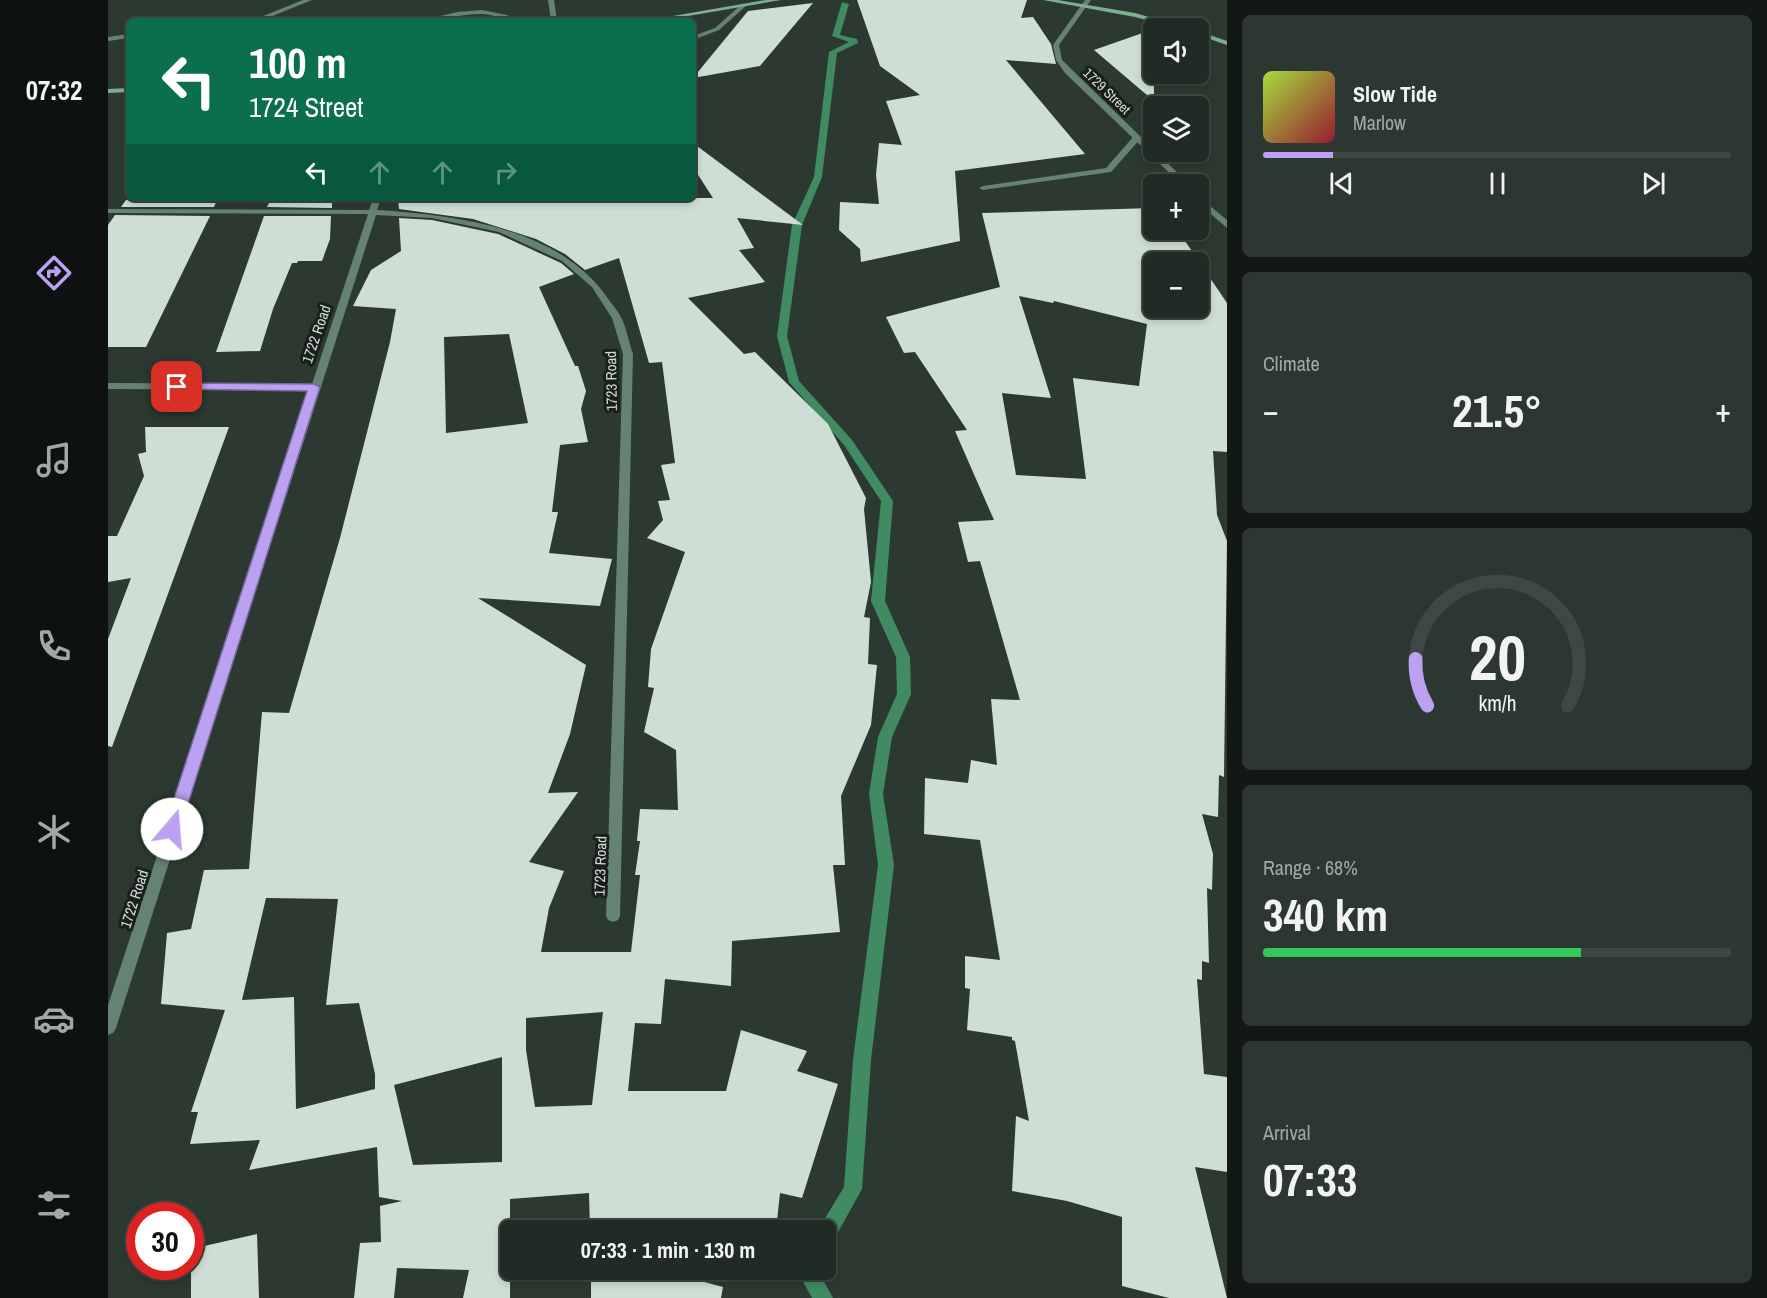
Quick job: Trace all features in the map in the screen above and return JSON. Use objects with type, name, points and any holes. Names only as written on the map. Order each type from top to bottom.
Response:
[{"type":"street","points":[[261,18],[309,0]]},
{"type":"street","points":[[551,0],[554,18]]},
{"type":"street","points":[[664,18],[778,0]]},
{"type":"street","points":[[1046,0],[1086,3],[1146,18]]},
{"type":"street","name":"1729 Street","points":[[1086,3],[1056,45],[1059,60],[1085,89],[1175,174]]},
{"type":"street","points":[[696,37],[717,29],[744,5]]},
{"type":"street","points":[[439,18],[461,14],[493,13],[506,18]]},
{"type":"street","points":[[108,39],[126,36]]},
{"type":"street","points":[[1209,37],[1227,43]]},
{"type":"street","points":[[108,91],[126,90]]},
{"type":"street","points":[[983,189],[1108,170],[1137,138]]},
{"type":"street","name":"1722 Road","points":[[108,1028],[376,201]]},
{"type":"street","points":[[1209,208],[1227,225]]},
{"type":"street","name":"1723 Road","points":[[108,211],[373,212],[432,216],[501,230],[565,259],[595,285],[617,318],[628,354],[613,916]]},
{"type":"street","points":[[108,386],[314,387]]},
{"type":"building","points":[[857,0],[1027,0],[1021,18],[1033,17],[1051,44],[1056,64],[1006,60],[1085,154],[955,171],[960,241],[861,262],[860,249],[839,230],[840,202],[879,204],[876,175],[879,143],[902,145],[886,101],[920,95],[880,66]]},
{"type":"building","points":[[813,3],[760,66],[696,77],[696,74],[748,11]]},
{"type":"building","points":[[1143,33],[1143,84],[1154,84],[1154,96],[1148,96],[1094,50]]},
{"type":"building","points":[[696,145],[803,225],[737,218],[754,248],[739,250],[765,282],[688,298],[744,354],[755,352],[828,424],[866,498],[864,509],[871,582],[864,617],[870,618],[868,664],[877,665],[871,725],[841,796],[845,865],[833,865],[840,932],[732,941],[731,986],[665,979],[661,1024],[635,1023],[628,1091],[726,1091],[741,1030],[807,1051],[797,1071],[838,1084],[802,1198],[780,1193],[777,1220],[590,1220],[589,1193],[510,1199],[510,1220],[500,1220],[500,1280],[510,1280],[510,1298],[463,1298],[469,1270],[397,1268],[394,1298],[354,1298],[360,1243],[381,1242],[380,1206],[402,1201],[379,1197],[377,1147],[249,1170],[260,1140],[190,1144],[198,1112],[191,1112],[225,1010],[161,1004],[167,933],[191,929],[204,870],[249,869],[262,712],[289,713],[340,538],[390,342],[396,309],[353,306],[371,270],[401,251],[399,218],[432,220],[498,234],[561,263],[574,274],[539,287],[575,366],[578,366],[586,391],[581,409],[588,442],[560,445],[552,512],[558,512],[549,553],[612,559],[600,606],[478,598],[586,665],[570,734],[548,793],[578,792],[529,862],[564,871],[549,908],[541,952],[631,952],[640,875],[635,875],[640,841],[637,841],[640,809],[678,810],[676,750],[644,732],[654,688],[648,687],[651,649],[685,552],[647,538],[663,520],[658,501],[670,500],[661,465],[675,463],[662,362],[649,363],[619,258],[585,270],[565,254],[536,239],[473,219],[399,209],[398,201],[696,201],[696,198],[713,198],[696,172]],"holes":[[[509,334],[528,423],[446,433],[444,337]],[[266,898],[338,899],[326,1005],[359,1003],[375,1074],[375,1089],[296,1109],[294,997],[242,1000]],[[603,1012],[592,1105],[535,1107],[526,1050],[526,1018]],[[502,1057],[502,1162],[413,1165],[394,1085]]]},
{"type":"building","points":[[126,200],[216,202],[214,207],[121,207]]},
{"type":"building","points":[[270,201],[332,201],[332,208],[267,207]]},
{"type":"building","points":[[1143,208],[1143,240],[1184,240],[1192,252],[1143,252],[1143,318],[1209,318],[1209,276],[1227,303],[1227,452],[1213,451],[1217,515],[1227,541],[1224,777],[1219,775],[1218,817],[1202,814],[1213,854],[1212,890],[1207,888],[1209,963],[1202,961],[1202,980],[1197,979],[1204,1074],[1227,1077],[1227,1172],[1195,1167],[1227,1298],[1169,1298],[1122,1286],[1122,1217],[1067,1201],[1012,1191],[1016,1116],[1029,1121],[1015,1041],[1012,1037],[967,1030],[970,989],[965,988],[965,956],[1000,960],[980,840],[924,834],[925,778],[968,783],[971,760],[997,765],[991,699],[1020,700],[980,561],[968,562],[958,522],[994,520],[955,431],[967,430],[915,352],[904,353],[886,317],[1000,287],[982,213]],"holes":[[[1019,296],[1053,303],[1054,301],[1147,324],[1139,386],[1073,378],[1086,479],[1016,475],[1002,393],[1051,398]]]},
{"type":"building","points":[[115,215],[210,216],[146,347],[108,347],[108,225]]},
{"type":"building","points":[[264,216],[331,216],[330,239],[322,261],[292,263],[273,309],[260,351],[216,352]]},
{"type":"building","points":[[145,427],[229,427],[112,747],[108,746],[108,639],[131,578],[108,582],[108,536],[117,536],[144,476],[138,454],[146,452]]},
{"type":"building","points":[[257,1234],[259,1298],[191,1298],[191,1280],[204,1280],[204,1246]]},
{"type":"building","points":[[591,1280],[697,1280],[723,1287],[721,1298],[591,1298]]},
{"type":"waterway","points":[[835,1220],[853,1189],[862,1060],[886,865],[876,794],[885,737],[904,694],[903,657],[878,601],[887,501],[848,443],[794,382],[782,336],[797,225],[818,177],[833,52],[854,43],[854,41],[836,36],[845,4]]},
{"type":"waterway","points":[[812,1280],[823,1298]]},
{"type":"route","points":[[172,829],[314,387],[177,387]]}]
